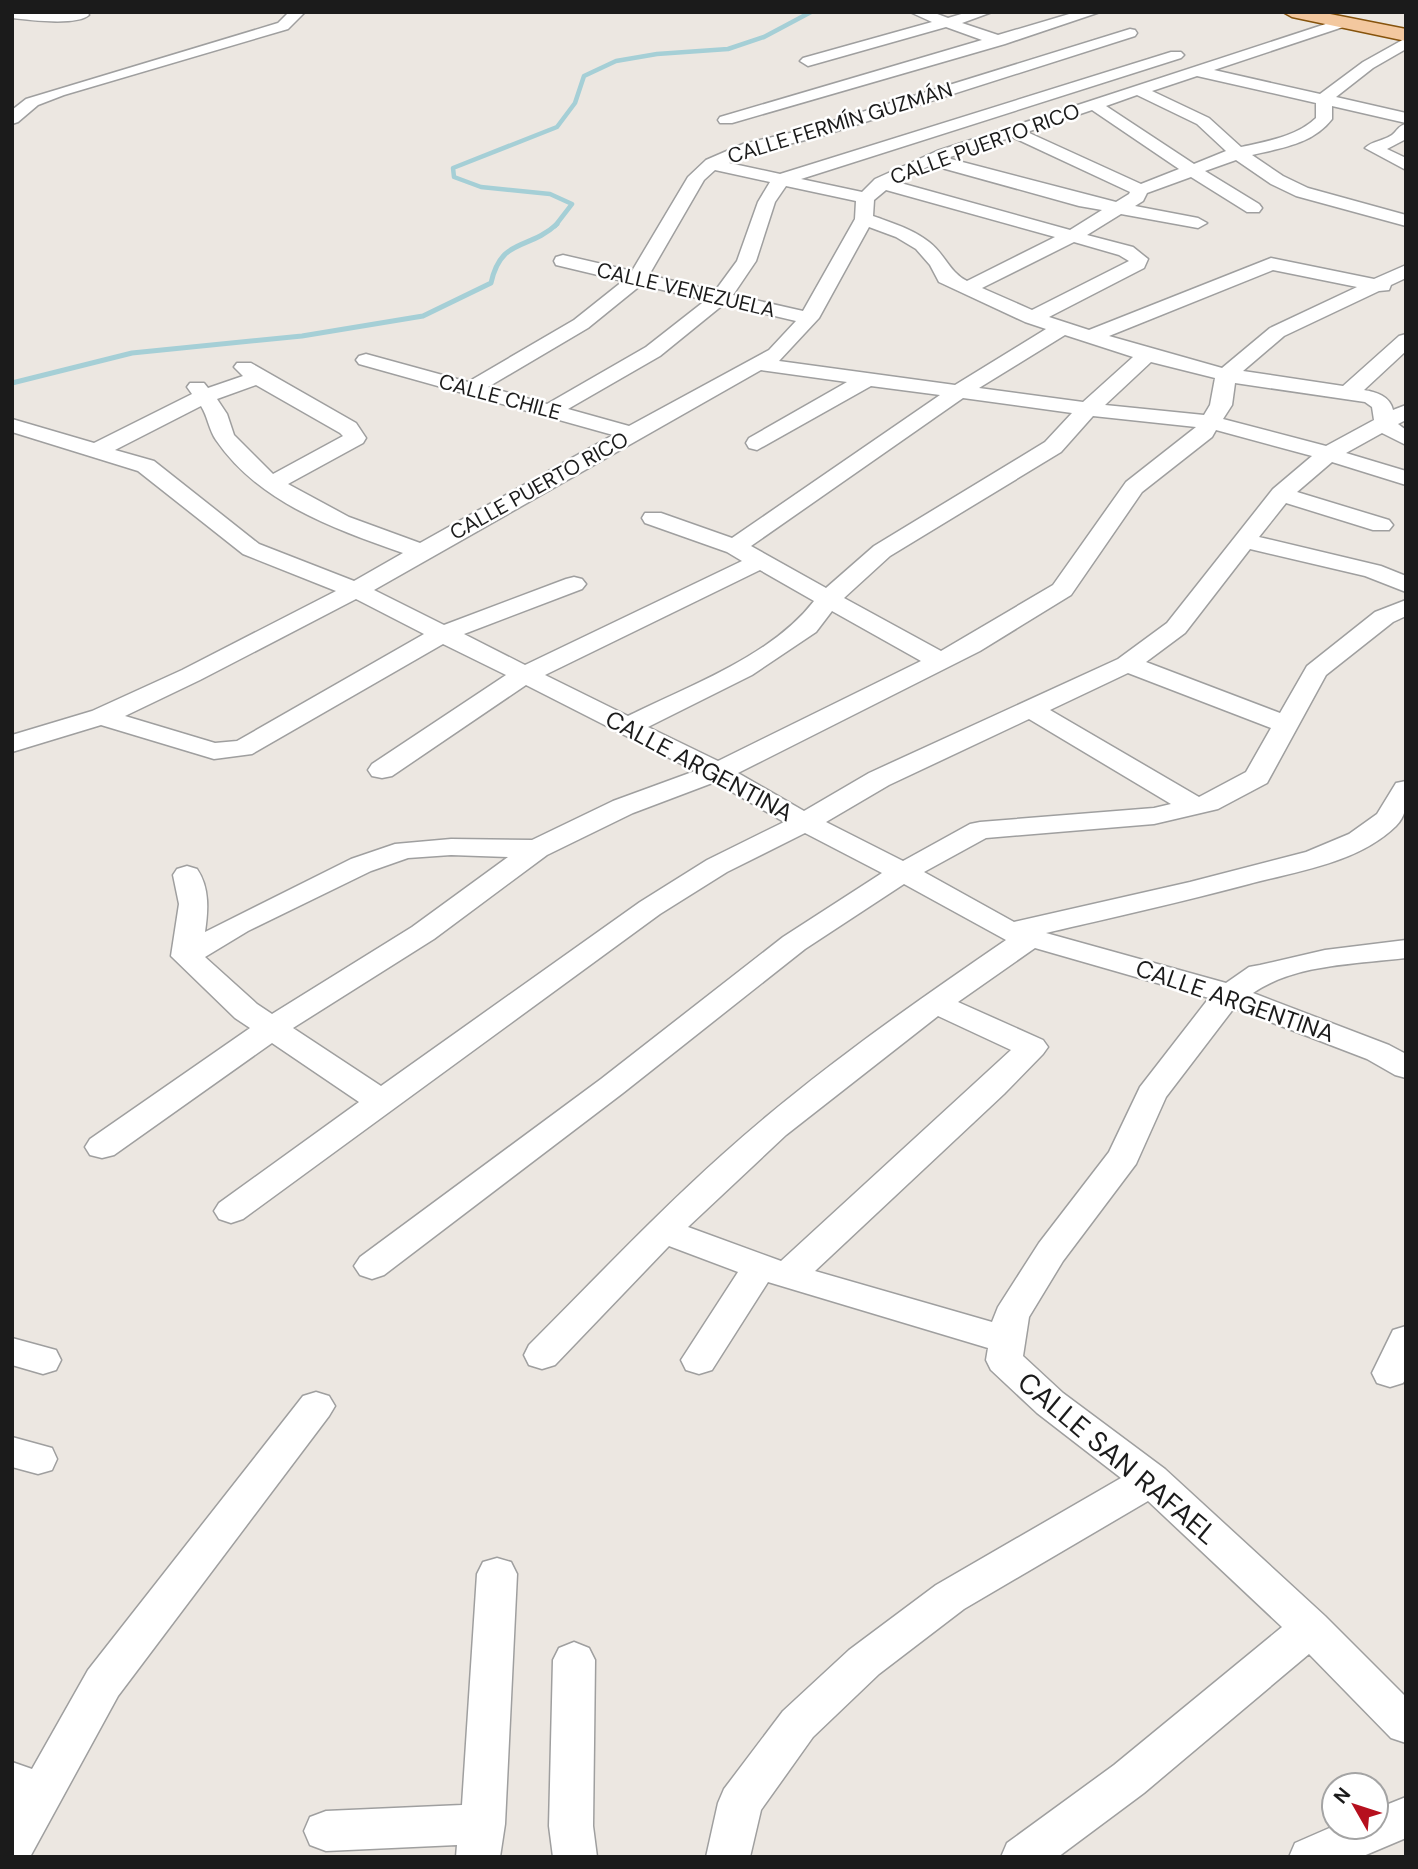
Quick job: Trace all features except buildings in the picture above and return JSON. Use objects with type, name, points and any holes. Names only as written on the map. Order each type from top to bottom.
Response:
[{"type":"main road","points":[[1292,12],[1334,17],[1406,34]]},
{"type":"street","points":[[12,119],[32,102],[58,92],[283,26],[298,12]]},
{"type":"street","points":[[917,12],[1142,88],[1203,121],[1238,153],[1277,180],[1302,192],[1406,221]]},
{"type":"street","points":[[808,61],[985,12]]},
{"type":"street","points":[[726,120],[1093,12]]},
{"type":"street","points":[[12,14],[40,17],[82,15]]},
{"type":"street","name":"CALLE PUERTO RICO","points":[[12,744],[101,717],[191,676],[356,590],[776,354],[809,318],[864,219],[865,198],[881,183],[933,160],[1012,131],[1201,71],[1334,17]]},
{"type":"street","name":"CALLE FERMÍN GUZMÁN","points":[[470,389],[581,324],[637,279],[697,177],[712,164],[749,148],[812,133],[1130,33]]},
{"type":"street","points":[[1324,99],[1368,65],[1406,42]]},
{"type":"street","points":[[549,411],[627,369],[719,298],[741,271],[768,194],[782,180],[1176,55]]},
{"type":"street","points":[[1201,71],[1406,118]]},
{"type":"street","points":[[1012,131],[1140,190],[1238,153],[1287,142],[1315,128],[1324,119],[1324,99]]},
{"type":"street","points":[[1093,104],[1192,171],[1253,208]]},
{"type":"street","points":[[1406,129],[1396,140],[1373,148],[1406,166]]},
{"type":"street","points":[[933,160],[1117,209],[1198,223]]},
{"type":"street","points":[[712,164],[865,198]]},
{"type":"street","points":[[881,183],[1126,251],[1139,259],[1137,264],[1032,318]]},
{"type":"street","points":[[967,288],[1072,236],[1137,197],[1140,190]]},
{"type":"street","points":[[864,219],[919,242],[938,258],[946,278],[1032,318],[1147,355],[1226,375],[1371,397],[1382,405],[1383,422],[1392,433],[1406,439]]},
{"type":"street","name":"CALLE VENEZUELA","points":[[563,261],[809,318]]},
{"type":"street","points":[[1089,337],[1271,264],[1406,293]]},
{"type":"street","points":[[102,1147],[273,1027],[423,933],[537,849],[623,807],[718,772],[971,646],[1062,590],[1135,487],[1204,432],[1221,405],[1226,375],[1277,332],[1406,271]]},
{"type":"street","points":[[735,547],[958,392],[1062,328]]},
{"type":"street","points":[[1347,394],[1406,340]]},
{"type":"street","points":[[627,727],[743,670],[807,627],[828,599],[882,551],[1053,447],[1088,409],[1147,355]]},
{"type":"street","name":"CALLE CHILE","points":[[366,360],[633,434]]},
{"type":"street","points":[[759,364],[1088,409],[1210,422],[1406,478]]},
{"type":"street","points":[[96,451],[200,392],[252,372],[348,428],[355,438],[274,483]]},
{"type":"street","points":[[757,443],[868,380]]},
{"type":"street","points":[[200,392],[218,417],[223,435],[250,466],[274,483],[285,495],[351,526],[423,552]]},
{"type":"street","points":[[231,1211],[650,908],[717,866],[804,823],[879,779],[1127,664],[1176,628],[1281,494],[1328,454],[1406,411]]},
{"type":"street","name":"CALLE ARGENTINA","points":[[12,425],[146,466],[251,549],[356,590],[718,772],[763,802],[1021,935],[1204,985],[1378,1052],[1406,1068]]},
{"type":"street","points":[[1281,494],[1381,524]]},
{"type":"street","points":[[653,518],[735,547],[940,662]]},
{"type":"street","points":[[1244,540],[1373,571],[1406,585]]},
{"type":"street","points":[[382,770],[524,675],[760,561]]},
{"type":"street","points":[[101,717],[214,751],[243,748],[442,634],[574,584]]},
{"type":"street","points":[[372,1266],[612,1086],[794,943],[903,872],[980,830],[1154,816],[1208,803],[1257,777],[1316,671],[1384,617],[1406,607]]},
{"type":"street","points":[[1127,664],[1286,724]]},
{"type":"street","points":[[1028,708],[1195,806]]},
{"type":"street","points":[[542,1355],[696,1198],[836,1078],[1021,935],[1316,858],[1396,826],[1406,789]]},
{"type":"street","points":[[186,956],[237,925],[361,865],[405,850],[451,847],[537,849]]},
{"type":"street","points":[[186,956],[194,904],[187,875]]},
{"type":"street","name":"CALLE SAN RAFAEL","points":[[1406,949],[1325,960],[1260,974],[1228,995],[1151,1094],[1124,1156],[1051,1252],[1010,1316],[1004,1360],[1050,1403],[1151,1480],[1310,1628],[1406,1725]]},
{"type":"street","points":[[186,956],[246,1011],[382,1102]]},
{"type":"street","points":[[699,1360],[774,1271],[993,1087],[1032,1047],[934,1003]]},
{"type":"street","points":[[664,1231],[774,1271],[1007,1340]]},
{"type":"street","points":[[1390,1373],[1406,1339]]},
{"type":"street","points":[[12,1847],[27,1787],[103,1683],[316,1406]]},
{"type":"street","points":[[728,1857],[740,1803],[798,1724],[864,1662],[950,1597],[1151,1480]]},
{"type":"street","points":[[326,1830],[481,1840],[497,1574]]},
{"type":"street","points":[[1023,1857],[1129,1779],[1310,1628]]},
{"type":"street","points":[[574,1660],[571,1826],[575,1857]]},
{"type":"street","points":[[1311,1857],[1406,1817]]},
{"type":"waterway","points":[[556,225],[572,204],[550,194],[481,187],[454,177],[453,168],[557,127],[575,103],[584,76],[616,61],[657,54],[728,49],[764,37],[811,12]]},
{"type":"waterway","points":[[12,383],[132,353],[302,336],[423,316],[491,283],[501,258],[556,225]]}]
